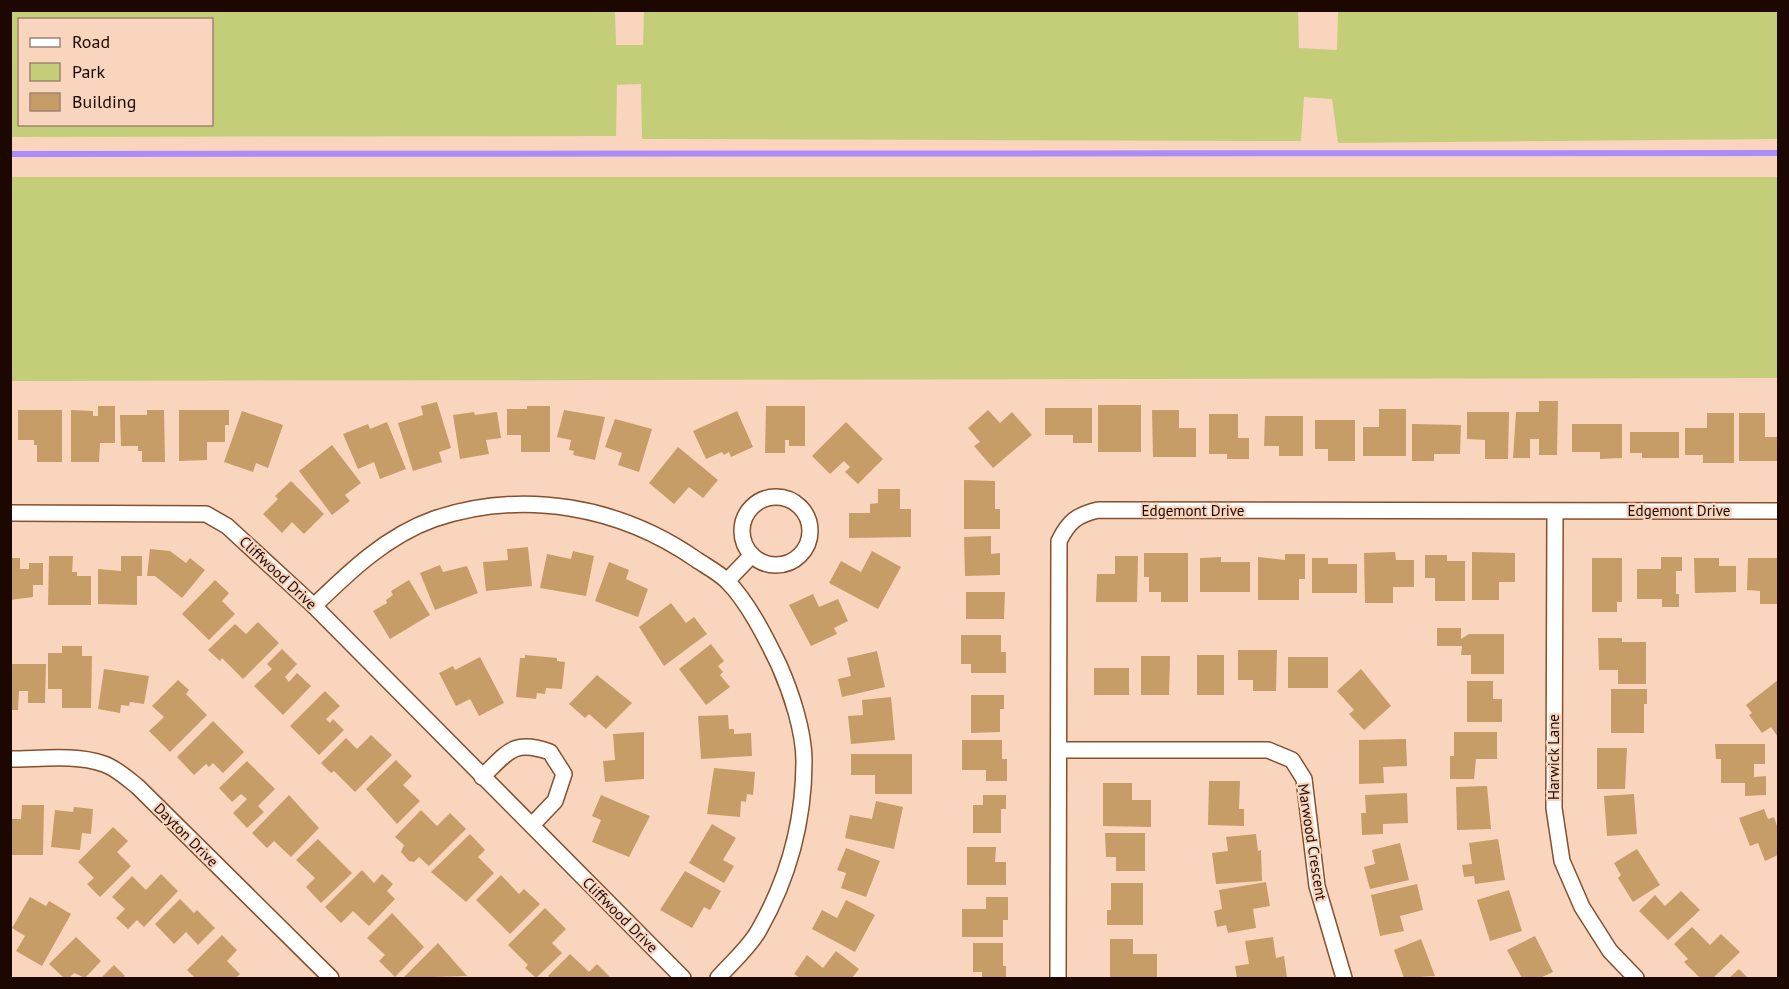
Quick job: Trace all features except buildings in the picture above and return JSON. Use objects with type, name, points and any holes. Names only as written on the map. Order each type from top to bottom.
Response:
[{"type":"street","points":[[766,498],[784,498],[800,506],[810,526],[810,537],[800,555],[792,562],[771,565],[752,555],[745,546],[742,534],[747,511],[766,498]]},
{"type":"street","points":[[314,606],[357,565],[392,540],[433,520],[486,506],[527,504],[574,508],[610,515],[648,530],[673,544],[727,581],[765,636],[791,692],[804,759],[800,820],[785,875],[758,932],[718,978]]},
{"type":"street","name":"Edgemont Drive","points":[[1058,978],[1059,541],[1068,523],[1080,514],[1098,510],[1779,511]]},
{"type":"street","name":"Harwick Lane","points":[[1555,512],[1554,808],[1562,861],[1582,908],[1610,951],[1636,978]]},
{"type":"street","name":"Cliffwood Drive","points":[[10,513],[206,514],[227,526],[314,606],[683,978]]},
{"type":"street","points":[[727,581],[752,555]]},
{"type":"street","points":[[482,777],[509,751],[529,745],[550,752],[564,774],[555,801],[532,825]]},
{"type":"street","name":"Marwood Crescent","points":[[1059,750],[1268,750],[1292,760],[1304,779],[1317,886],[1344,978]]},
{"type":"street","name":"Dayton Drive","points":[[10,759],[82,760],[105,764],[123,776],[138,787],[331,978]]},
{"type":"green space","points":[[1298,10],[1299,48],[1337,50],[1338,11],[1778,11],[1778,139],[1338,143],[1332,99],[1304,97],[1301,141],[642,139],[641,84],[617,85],[616,136],[11,137],[11,11],[615,11],[616,45],[643,45],[644,11]]},
{"type":"green space","points":[[11,177],[1778,177],[1778,378],[11,381]]},
{"type":"waterway","points":[[10,154],[1778,153]]}]
